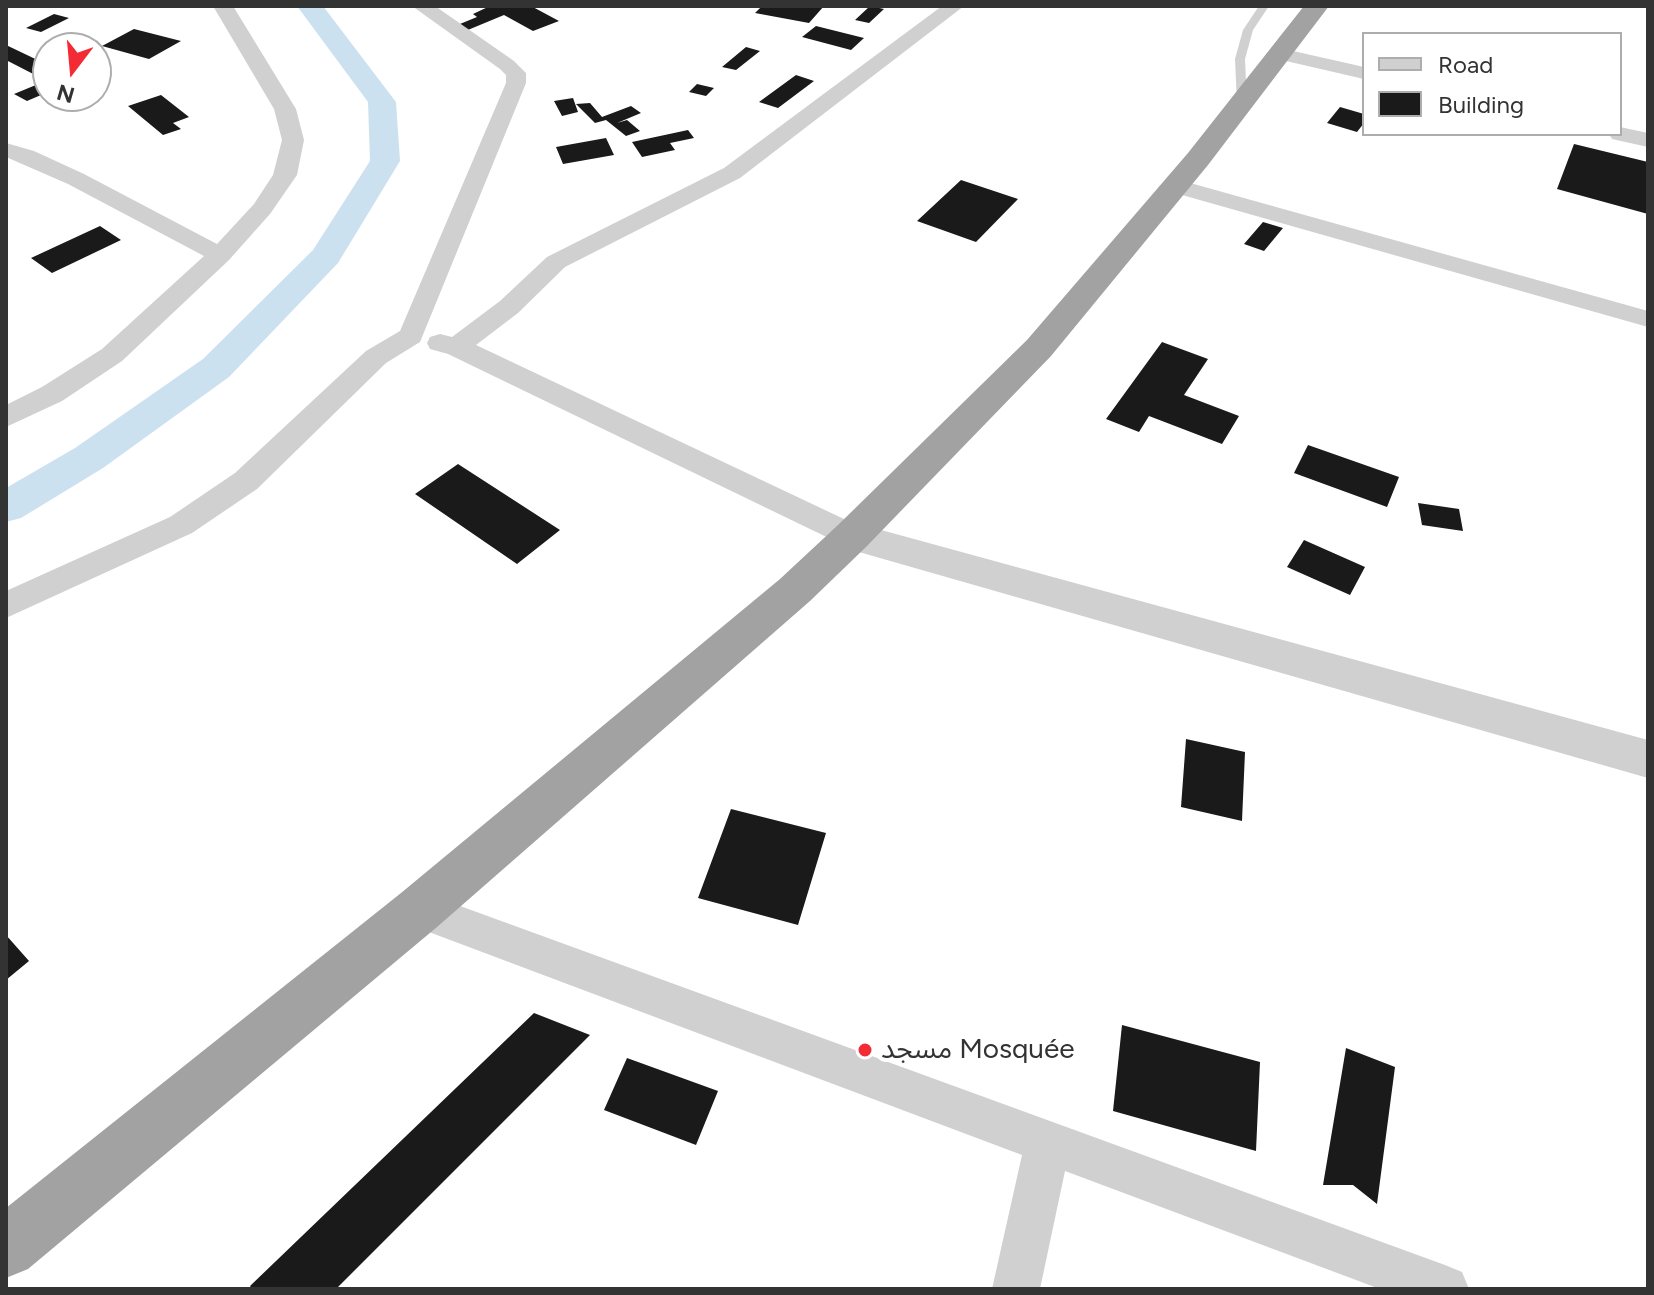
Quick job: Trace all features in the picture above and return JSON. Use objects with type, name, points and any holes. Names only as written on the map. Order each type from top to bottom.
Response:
[{"type":"highway","points":[[6,1247],[419,910],[783,600],[852,536],[1039,348],[1176,186],[1317,6]]},
{"type":"street","points":[[6,417],[52,394],[112,355],[220,255],[262,209],[285,175],[293,140],[285,109],[223,6]]},
{"type":"street","points":[[457,347],[509,307],[556,262],[732,173],[954,6]]},
{"type":"street","points":[[6,605],[181,525],[246,481],[376,357],[411,336],[516,83],[516,73],[507,65],[426,7]]},
{"type":"street","points":[[1280,54],[1362,73]]},
{"type":"street","points":[[1622,134],[1646,134]]},
{"type":"street","points":[[13,158],[220,255]]},
{"type":"street","points":[[1176,186],[1648,319]]},
{"type":"street","points":[[411,336],[457,347],[852,536],[1648,759]]},
{"type":"street","points":[[419,910],[1445,1289]]},
{"type":"street","points":[[1016,1289],[1048,1141]]},
{"type":"lane","points":[[1242,103],[1240,59],[1248,30],[1264,6]]},
{"type":"building","points":[[490,6],[531,6],[559,21],[533,31],[504,15],[463,32],[455,26],[477,17],[473,14]]},
{"type":"building","points":[[762,6],[824,6],[809,23],[755,13]]},
{"type":"building","points":[[870,6],[884,9],[869,23],[855,20]]},
{"type":"building","points":[[54,14],[69,18],[41,32],[26,28]]},
{"type":"building","points":[[816,26],[864,38],[851,50],[802,37]]},
{"type":"building","points":[[134,29],[181,41],[149,59],[112,49],[112,41]]},
{"type":"building","points":[[6,45],[32,57],[32,73],[6,60]]},
{"type":"building","points":[[746,47],[760,51],[736,70],[722,67]]},
{"type":"building","points":[[796,75],[814,81],[778,108],[759,102]]},
{"type":"building","points":[[697,84],[714,88],[706,96],[689,92]]},
{"type":"building","points":[[32,87],[32,99],[27,101],[14,94]]},
{"type":"building","points":[[161,95],[189,117],[173,123],[181,129],[163,135],[128,106]]},
{"type":"building","points":[[573,98],[578,112],[562,116],[554,101]]},
{"type":"building","points":[[590,103],[602,117],[631,106],[641,113],[617,123],[627,120],[640,131],[626,136],[606,120],[595,123],[576,104]]},
{"type":"building","points":[[1340,107],[1362,113],[1362,126],[1357,132],[1327,123]]},
{"type":"building","points":[[688,130],[694,138],[670,143],[675,150],[642,157],[632,142]]},
{"type":"building","points":[[606,138],[614,155],[563,164],[556,147]]},
{"type":"building","points":[[1574,144],[1648,162],[1648,214],[1557,189]]},
{"type":"building","points":[[961,180],[1018,199],[976,242],[917,221]]},
{"type":"building","points":[[1263,222],[1283,228],[1264,251],[1244,244]]},
{"type":"building","points":[[100,226],[121,240],[52,273],[31,258]]},
{"type":"building","points":[[1162,342],[1208,359],[1184,395],[1239,416],[1222,444],[1149,416],[1139,432],[1106,419]]},
{"type":"building","points":[[1308,445],[1399,477],[1387,507],[1294,473]]},
{"type":"building","points":[[458,464],[560,530],[517,564],[415,494]]},
{"type":"building","points":[[1418,503],[1459,509],[1463,531],[1422,525]]},
{"type":"building","points":[[1304,540],[1365,567],[1350,595],[1287,567]]},
{"type":"building","points":[[1186,739],[1245,752],[1242,821],[1181,807]]},
{"type":"building","points":[[731,809],[826,833],[798,925],[698,898]]},
{"type":"building","points":[[6,935],[29,961],[6,980]]},
{"type":"building","points":[[534,1013],[590,1035],[336,1289],[252,1289],[250,1286]]},
{"type":"building","points":[[1122,1025],[1260,1062],[1256,1151],[1113,1111]]},
{"type":"building","points":[[1346,1048],[1395,1067],[1377,1204],[1353,1185],[1323,1185]]},
{"type":"building","points":[[627,1058],[718,1091],[696,1145],[604,1110]]},
{"type":"waterway","points":[[6,507],[89,458],[216,368],[326,256],[385,161],[382,102],[310,6]]},
{"type":"place","name":"مسجد Mosquée","points":[[865,1050]]}]
